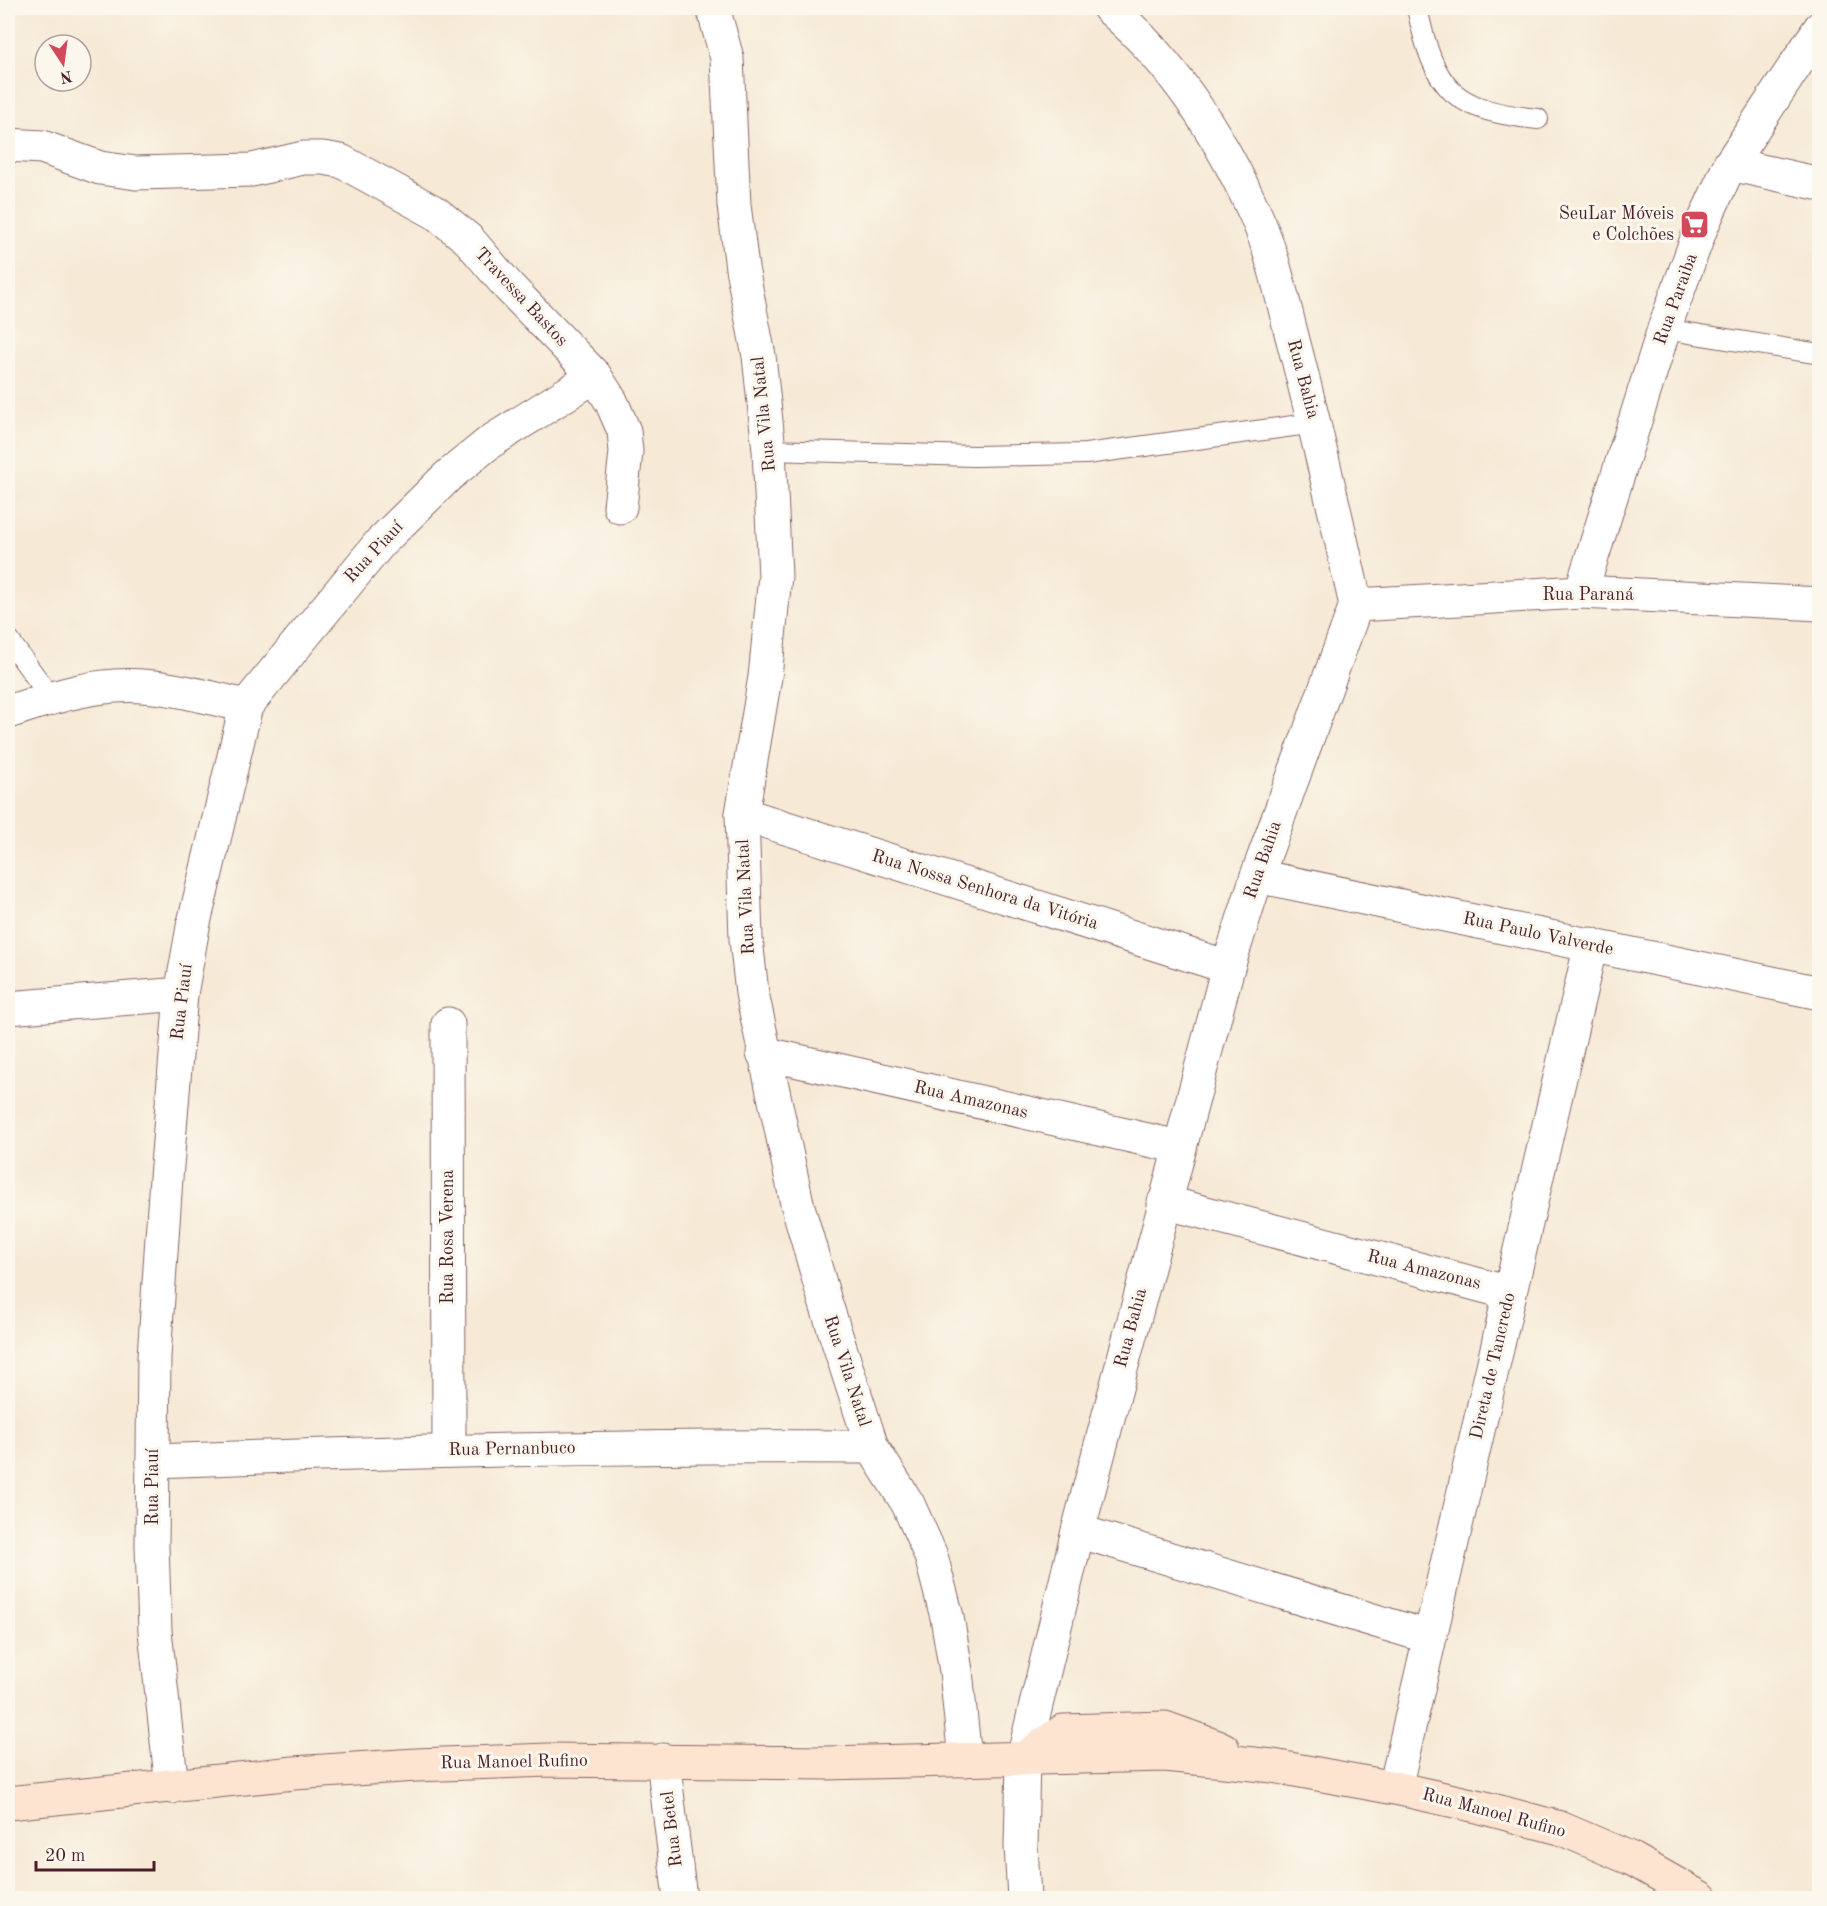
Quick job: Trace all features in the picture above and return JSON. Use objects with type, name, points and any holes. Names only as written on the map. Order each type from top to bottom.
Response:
[{"type":"main road","name":"Rua Manoel Rufino","points":[[8,1803],[172,1788],[294,1773],[416,1765],[549,1760],[826,1763],[1165,1755],[1273,1766],[1395,1788],[1560,1828],[1632,1859],[1701,1899]]},
{"type":"street","name":"Rua Vila Natal","points":[[713,8],[727,58],[734,205],[742,268],[759,356],[769,450],[775,576],[765,677],[742,814],[746,939],[752,993],[763,1053],[797,1203],[825,1301],[872,1447],[908,1504],[931,1556],[947,1617],[957,1671],[965,1760]]},
{"type":"street","name":"Rua Bahia","points":[[1024,1899],[1021,1846],[1023,1759],[1078,1531],[1228,967],[1257,876],[1356,605],[1315,423],[1258,220],[1222,146],[1174,74],[1109,8]]},
{"type":"street","name":"Rua Paraiba","points":[[1581,592],[1664,329],[1701,228],[1730,164],[1820,28]]},
{"type":"street","name":"Travessa Bastos","points":[[8,145],[42,147],[100,168],[136,173],[252,170],[303,158],[323,158],[341,162],[436,213],[469,240],[509,287],[595,376],[612,401],[624,431],[626,452],[620,507]]},
{"type":"street","points":[[1730,164],[1820,184]]},
{"type":"street","name":"Rua Piauí","points":[[172,1788],[155,1631],[154,1357],[181,994],[200,893],[246,706],[380,543],[448,476],[490,442],[595,376]]},
{"type":"street","name":"Rua Paraná","points":[[1356,605],[1581,592],[1820,604]]},
{"type":"street","points":[[8,712],[51,698],[114,686],[162,687],[246,706]]},
{"type":"street","name":"Rua Nossa Senhora da Vitória","points":[[742,814],[1228,967]]},
{"type":"street","name":"Rua Paulo Valverde","points":[[1257,876],[1820,993]]},
{"type":"street","name":"Direta de Tancredo","points":[[1395,1788],[1591,944]]},
{"type":"street","points":[[8,1008],[181,994]]},
{"type":"street","name":"Rua Rosa Verena","points":[[448,1024],[449,1450]]},
{"type":"street","name":"Rua Amazonas","points":[[763,1053],[1179,1147]]},
{"type":"street","name":"Rua Amazonas","points":[[1164,1202],[1510,1293]]},
{"type":"street","name":"Rua Pernanbuco","points":[[153,1461],[449,1450],[681,1446],[872,1447]]},
{"type":"street","points":[[1078,1531],[1429,1637]]},
{"type":"street","name":"Rua Betel","points":[[663,1760],[680,1899]]},
{"type":"lane","points":[[1417,8],[1431,58],[1447,87],[1470,106],[1499,115],[1538,119]]},
{"type":"lane","points":[[1664,329],[1820,354]]},
{"type":"lane","points":[[769,450],[974,456],[1086,454],[1315,423]]},
{"type":"lane","points":[[8,639],[51,698]]},
{"type":"place","name":"SeuLar Móveis e Colchões","points":[[1695,224]]}]
